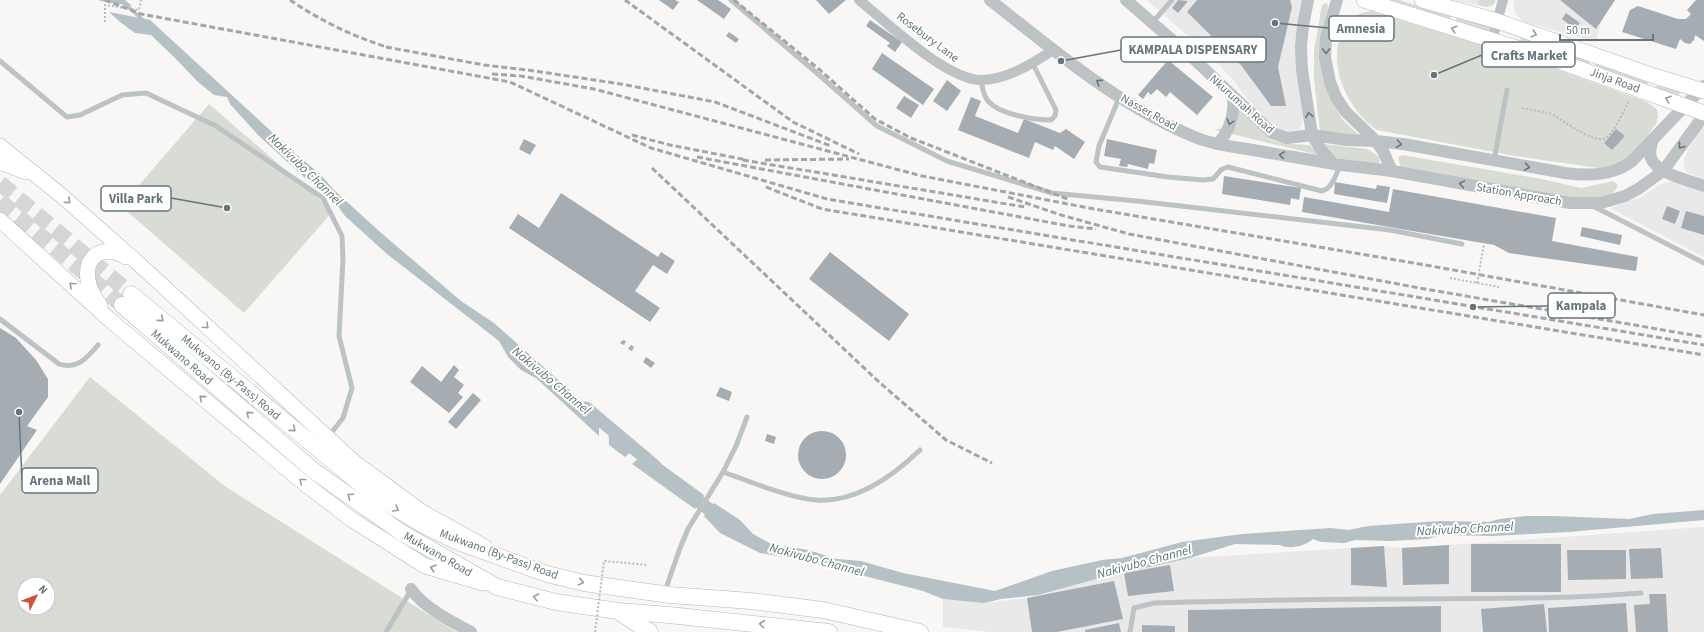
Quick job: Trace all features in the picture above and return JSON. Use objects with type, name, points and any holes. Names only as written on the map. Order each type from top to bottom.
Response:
[{"type":"highway","name":"Mukwano (By-Pass) Road","points":[[126,300],[374,496],[423,525],[451,539],[547,574],[584,583],[664,594],[751,601],[824,610],[920,632]]},
{"type":"highway","name":"Mukwano Road","points":[[126,300],[314,471],[402,533],[497,587],[556,602],[618,611],[734,621],[829,632]]},
{"type":"highway","points":[[618,611],[650,632]]},
{"type":"highway","points":[[720,632],[734,621]]},
{"type":"main road","name":"Jinja Road","points":[[1364,0],[1573,66],[1686,105],[1704,114]]},
{"type":"main road","name":"Jinja Road","points":[[1422,0],[1462,9],[1654,76],[1703,89]]},
{"type":"main road","points":[[0,146],[38,176],[139,264],[354,462],[422,512],[508,560]]},
{"type":"main road","points":[[0,162],[38,176]]},
{"type":"main road","points":[[4,224],[110,320],[305,484],[351,519],[425,566],[497,587]]},
{"type":"main road","points":[[110,320],[90,288],[88,281],[88,268],[95,256],[106,250],[118,252],[139,264]]},
{"type":"street","name":"Rosebury Lane","points":[[859,0],[927,55],[945,68],[957,74],[981,80],[991,79],[1033,64],[1053,50]]},
{"type":"street","name":"Nasser Road","points":[[990,0],[1053,50],[1120,96],[1176,128],[1198,138],[1217,144],[1337,164]]},
{"type":"street","name":"Nkurumah Road","points":[[1126,0],[1194,59],[1265,128],[1280,136],[1294,138],[1312,135]]},
{"type":"street","points":[[1308,0],[1303,26],[1301,52],[1302,70],[1312,135],[1322,151],[1337,164]]},
{"type":"street","points":[[1337,0],[1326,38],[1326,57],[1330,82],[1336,96],[1346,112],[1376,141],[1383,151],[1392,171]]},
{"type":"street","points":[[1492,40],[1503,0]]},
{"type":"street","points":[[1312,135],[1347,140],[1403,144],[1577,175],[1604,174],[1628,165],[1703,89]]},
{"type":"street","points":[[1217,144],[1224,137],[1228,127],[1233,111],[1233,97]]},
{"type":"street","name":"Station Approach","points":[[1337,164],[1392,171],[1570,203],[1601,204],[1625,196],[1638,189],[1663,171],[1704,114]]},
{"type":"street","points":[[1653,139],[1651,158],[1657,167],[1663,171],[1704,186]]},
{"type":"street","points":[[411,590],[426,605],[471,632]]},
{"type":"lane","points":[[731,0],[877,126],[947,161],[1052,193],[1382,229],[1462,244]]},
{"type":"lane","points":[[1152,23],[1172,0]]},
{"type":"lane","points":[[0,61],[67,117],[80,115],[122,95],[146,93],[216,126],[322,198],[342,236],[343,259],[339,336],[352,388],[343,418],[328,438]]},
{"type":"lane","points":[[981,80],[986,98],[993,106],[1005,112],[1040,120],[1051,120],[1055,116],[1056,110],[1033,64]]},
{"type":"lane","points":[[1494,161],[1507,90]]},
{"type":"lane","points":[[1120,96],[1099,146],[1096,162],[1100,167],[1168,177],[1203,180],[1213,179],[1222,169],[1228,167],[1322,191],[1331,185],[1337,164]]},
{"type":"lane","points":[[1590,204],[1638,231],[1704,263]]},
{"type":"lane","points":[[0,319],[59,364],[64,366],[79,364],[85,360],[98,345]]},
{"type":"lane","points":[[664,594],[688,529],[723,472],[736,446],[747,417]]},
{"type":"lane","points":[[723,472],[796,496],[815,500],[836,500],[865,490],[892,474],[920,450]]},
{"type":"lane","points":[[386,632],[411,590]]},
{"type":"lane","points":[[1130,632],[1134,608],[1154,603],[1384,599],[1499,600],[1596,597],[1641,593]]},
{"type":"path","points":[[105,22],[105,5],[139,10],[141,0]]},
{"type":"path","points":[[1522,108],[1550,114],[1577,131],[1600,140],[1607,137],[1616,125],[1635,88]]},
{"type":"path","points":[[1477,283],[1484,244]]},
{"type":"path","points":[[1450,278],[1499,287]]},
{"type":"path","points":[[595,632],[604,561],[648,565]]},
{"type":"shaded area","points":[[1147,0],[1306,0],[1299,80],[1303,121],[1299,130],[1277,132],[1266,124],[1233,80],[1211,56]]},
{"type":"shaded area","points":[[1379,0],[1399,0],[1451,16],[1450,22]]},
{"type":"shaded area","points":[[1453,0],[1496,0],[1493,5],[1486,7]]},
{"type":"shaded area","points":[[1478,0],[1496,0],[1493,5],[1486,7],[1479,5]]},
{"type":"shaded area","points":[[1515,0],[1607,0],[1596,42],[1524,22],[1516,15],[1513,5]]},
{"type":"shaded area","points":[[1327,3],[1328,7],[1321,37],[1327,88],[1342,119],[1361,137],[1320,131],[1314,80],[1314,51],[1321,10],[1323,4]]},
{"type":"shaded area","points":[[1371,11],[1528,59],[1647,102],[1657,109],[1658,117],[1656,124],[1627,161],[1605,169],[1515,156],[1377,130],[1366,121],[1348,98],[1338,70],[1337,56],[1339,42],[1348,22],[1356,15]]},
{"type":"shaded area","points":[[1457,16],[1490,27],[1489,33],[1455,23]]},
{"type":"shaded area","points":[[1521,37],[1591,59],[1589,65],[1520,43]]},
{"type":"shaded area","points":[[1596,61],[1649,79],[1647,85],[1594,67]]},
{"type":"shaded area","points":[[1659,81],[1681,88],[1679,96],[1656,88]]},
{"type":"shaded area","points":[[209,104],[333,211],[244,313],[121,206]]},
{"type":"shaded area","points":[[1238,108],[1270,140],[1288,144],[1310,145],[1319,155],[1215,130],[1223,128]]},
{"type":"shaded area","points":[[1704,126],[1704,179],[1688,173],[1684,166],[1684,158],[1698,131]]},
{"type":"shaded area","points":[[1322,144],[1367,149],[1380,157],[1379,164],[1337,158]]},
{"type":"shaded area","points":[[1402,155],[1542,179],[1581,188],[1613,181],[1618,185],[1615,190],[1604,197],[1571,198],[1403,169],[1400,165],[1398,157]]},
{"type":"shaded area","points":[[1676,180],[1704,190],[1704,257],[1610,208],[1641,197],[1661,184]]},
{"type":"shaded area","points":[[90,377],[226,487],[456,632],[0,632],[0,495]]},
{"type":"shaded area","points":[[1704,527],[1704,632],[990,632],[943,627],[943,599],[984,603],[1027,598],[1104,577],[1190,558],[1384,546],[1402,548]]},
{"type":"water","points":[[99,0],[125,0],[132,6],[100,1]]},
{"type":"water","points":[[109,12],[150,20],[296,154],[321,175],[333,189],[380,232],[461,301],[494,323],[599,415],[599,436],[536,378],[521,370],[508,357],[499,341],[387,254],[345,216],[335,202],[324,192],[315,187],[258,135],[230,104],[227,97],[214,95],[198,82],[151,35],[135,33]]},
{"type":"water","points":[[608,421],[639,445],[625,457],[609,445]]},
{"type":"water","points":[[647,451],[656,460],[704,495],[695,509],[632,464]]},
{"type":"water","points":[[714,503],[740,520],[753,534],[775,546],[808,550],[837,559],[861,561],[903,573],[995,591],[1052,571],[1102,560],[1122,558],[1182,542],[1242,534],[1331,528],[1348,530],[1368,526],[1440,521],[1488,522],[1527,516],[1629,519],[1653,514],[1704,510],[1704,520],[1569,532],[1492,536],[1442,535],[1427,539],[1391,541],[1355,540],[1344,543],[1321,542],[1313,539],[1302,545],[1293,547],[1280,545],[1235,544],[1190,558],[1104,577],[1038,595],[1001,599],[984,603],[943,599],[923,591],[806,561],[760,553],[720,533],[704,516]]},
{"type":"building","points":[[659,0],[675,0],[679,2],[673,10]]},
{"type":"building","points":[[697,0],[718,0],[731,9],[724,19]]},
{"type":"building","points":[[816,0],[846,0],[829,14]]},
{"type":"building","points":[[1178,0],[1188,1],[1178,13],[1172,8]]},
{"type":"building","points":[[1197,0],[1290,0],[1292,7],[1278,67],[1286,106],[1271,106],[1241,65],[1187,12]]},
{"type":"building","points":[[1560,0],[1615,0],[1596,29]]},
{"type":"building","points":[[1696,0],[1704,0],[1704,41],[1695,35],[1694,40],[1690,44],[1685,43],[1680,39],[1676,49],[1622,32],[1630,10],[1638,6],[1678,19],[1686,19],[1691,14],[1687,10]]},
{"type":"building","points":[[1566,13],[1580,23],[1575,29],[1562,19]]},
{"type":"building","points":[[870,20],[902,42],[895,52],[887,46],[890,43],[866,26]]},
{"type":"building","points":[[729,32],[739,39],[736,43],[726,36]]},
{"type":"building","points":[[882,53],[934,89],[923,105],[872,69]]},
{"type":"building","points":[[1168,60],[1213,97],[1197,115],[1170,92],[1166,97],[1157,89],[1151,95],[1148,92],[1143,99],[1138,95]]},
{"type":"building","points":[[947,80],[961,91],[947,111],[933,101]]},
{"type":"building","points":[[904,96],[919,105],[911,118],[896,108]]},
{"type":"building","points":[[971,97],[981,101],[975,116],[1018,133],[1024,119],[1060,133],[1066,129],[1085,142],[1074,159],[1055,146],[1053,150],[1035,142],[1029,158],[958,130]]},
{"type":"building","points":[[1616,129],[1625,136],[1612,150],[1604,143]]},
{"type":"building","points":[[524,139],[536,145],[530,155],[519,149]]},
{"type":"building","points":[[1107,139],[1157,150],[1154,164],[1149,163],[1148,169],[1128,164],[1127,167],[1119,166],[1121,159],[1104,156]]},
{"type":"building","points":[[1224,176],[1301,188],[1299,200],[1291,198],[1290,205],[1222,194]]},
{"type":"building","points":[[1335,182],[1376,189],[1377,185],[1390,187],[1387,203],[1334,194]]},
{"type":"building","points":[[1393,189],[1556,218],[1552,241],[1638,257],[1636,271],[1509,253],[1494,245],[1302,212],[1304,197],[1389,212]]},
{"type":"building","points":[[561,193],[658,257],[661,252],[675,261],[667,274],[653,265],[635,291],[660,308],[650,322],[509,228],[518,214],[539,228]]},
{"type":"building","points":[[1667,206],[1680,211],[1675,224],[1662,219]]},
{"type":"building","points":[[1686,211],[1704,216],[1704,235],[1681,228]]},
{"type":"building","points":[[1582,227],[1622,235],[1620,245],[1580,236]]},
{"type":"building","points":[[830,252],[909,314],[889,341],[809,279]]},
{"type":"building","points":[[0,328],[16,338],[36,360],[48,379],[48,397],[27,426],[37,430],[0,484]]},
{"type":"building","points":[[623,340],[626,341],[624,345],[620,343]]},
{"type":"building","points":[[631,345],[634,347],[632,351],[628,349]]},
{"type":"building","points":[[646,357],[655,363],[651,368],[643,362]]},
{"type":"building","points":[[454,365],[459,370],[454,377],[464,385],[458,393],[463,397],[449,413],[410,382],[422,366],[441,382]]},
{"type":"building","points":[[720,387],[732,392],[729,401],[716,396]]},
{"type":"building","points":[[473,393],[481,400],[456,429],[448,422]]},
{"type":"building","points":[[822,431],[831,433],[839,438],[844,446],[846,455],[844,464],[839,472],[831,477],[822,479],[813,477],[805,472],[800,464],[798,455],[800,446],[805,438],[813,433]]},
{"type":"building","points":[[767,434],[776,437],[774,444],[765,441]]},
{"type":"building","points":[[1471,544],[1561,544],[1561,592],[1471,592]]},
{"type":"building","points":[[1449,545],[1449,584],[1403,585],[1402,548]]},
{"type":"building","points":[[1384,546],[1387,587],[1351,585],[1351,548]]},
{"type":"building","points":[[1661,548],[1663,578],[1631,579],[1629,549]]},
{"type":"building","points":[[1567,550],[1626,550],[1626,579],[1568,580]]},
{"type":"building","points":[[1170,565],[1174,591],[1128,596],[1124,573]]},
{"type":"building","points":[[1114,581],[1123,619],[1057,632],[1032,632],[1027,598]]},
{"type":"building","points":[[1649,594],[1666,594],[1668,632],[1636,632],[1634,605],[1650,604]]},
{"type":"building","points":[[1626,603],[1628,632],[1549,632],[1548,608]]},
{"type":"building","points":[[1544,604],[1547,632],[1483,632],[1481,609]]},
{"type":"building","points":[[1441,606],[1441,632],[1188,632],[1188,610]]},
{"type":"building","points":[[1119,623],[1121,632],[1085,632],[1085,630]]},
{"type":"building","points":[[1142,625],[1175,626],[1175,632],[1142,632]]},
{"type":"waterway","name":"Nakivubo Channel","points":[[124,3],[144,21]]},
{"type":"waterway","name":"Nakivubo Channel","points":[[586,408],[655,466]]},
{"type":"waterway","name":"Nakivubo Channel","points":[[686,491],[722,520]]},
{"type":"tunnel","points":[[0,183],[131,294]]},
{"type":"tunnel","points":[[0,201],[122,305]]},
{"type":"railway","points":[[105,0],[141,14],[510,82],[651,148],[827,199],[1704,345]]},
{"type":"railway","points":[[290,0],[338,28],[390,48]]},
{"type":"railway","points":[[625,0],[793,122],[859,154]]},
{"type":"railway","points":[[734,0],[820,70],[875,119],[911,138],[1070,200]]},
{"type":"railway","points":[[386,47],[484,65],[621,84],[715,102],[831,146]]},
{"type":"railway","points":[[492,74],[521,76],[594,89],[922,176],[1089,208],[1431,266],[1704,315]]},
{"type":"railway","points":[[632,135],[670,145],[747,160]]},
{"type":"railway","points":[[697,157],[1069,226],[1096,229]]},
{"type":"railway","points":[[765,160],[849,159]]},
{"type":"railway","points":[[743,160],[1025,207]]},
{"type":"railway","points":[[652,168],[879,382],[946,440],[992,463]]},
{"type":"railway","points":[[766,187],[822,209],[1704,355]]},
{"type":"railway","points":[[1008,197],[1061,215],[1129,234],[1425,289],[1704,337]]},
{"type":"place","name":"Amnesia","points":[[1275,23]]},
{"type":"place","name":"KAMPALA DISPENSARY","points":[[1061,61]]},
{"type":"place","name":"Crafts Market","points":[[1434,75]]},
{"type":"place","name":"Villa Park","points":[[227,208]]},
{"type":"place","name":"Kampala","points":[[1473,307]]},
{"type":"place","name":"Arena Mall","points":[[19,412]]}]
